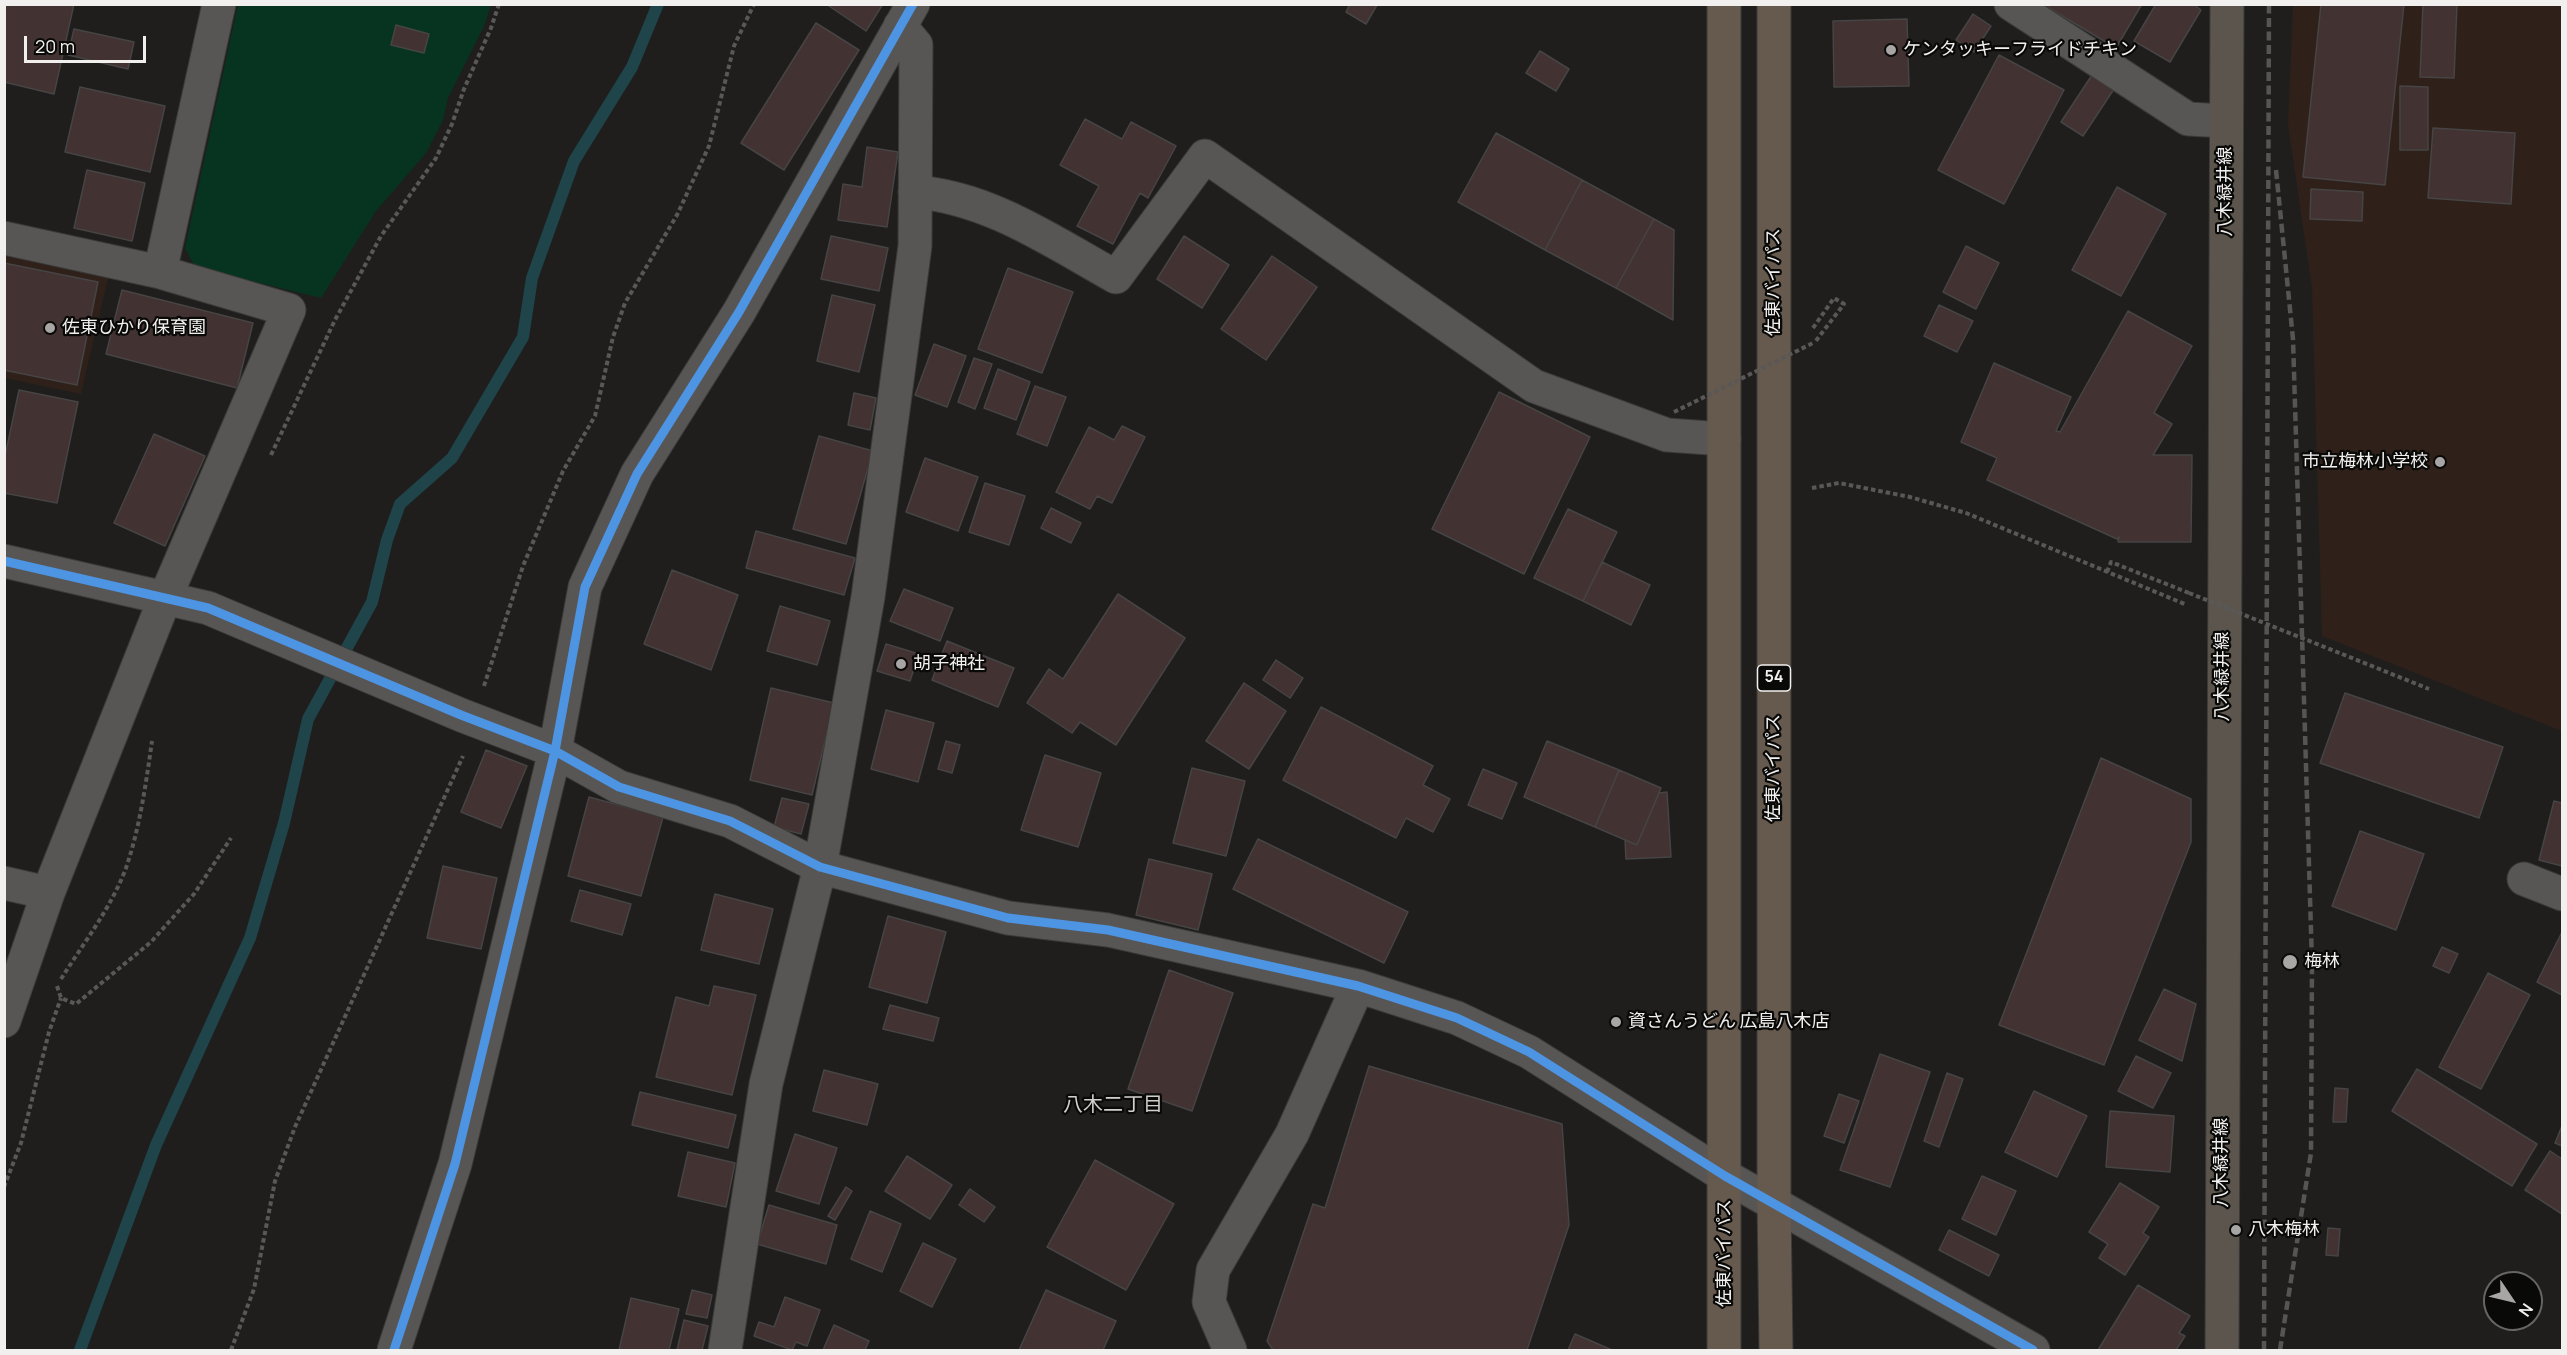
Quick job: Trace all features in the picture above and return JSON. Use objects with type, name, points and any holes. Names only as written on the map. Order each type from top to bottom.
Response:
[{"type":"highway","name":"佐東バイパス","points":[[1724,4],[1724,1350]]},
{"type":"highway","name":"佐東バイパス","points":[[1774,4],[1776,1350]]},
{"type":"main road","name":"八木緑井線","points":[[2222,1350],[2227,4]]},
{"type":"street","points":[[160,272],[219,4]]},
{"type":"street","points":[[2011,4],[2188,119],[2226,121]]},
{"type":"street","points":[[725,1350],[766,1084],[820,867],[869,586],[915,246],[916,45],[907,15]]},
{"type":"street","points":[[394,1350],[454,1164],[555,751],[585,587],[637,474],[739,312],[907,15]]},
{"type":"street","points":[[915,192],[932,194],[1004,215],[1116,277],[1204,156],[1534,386],[1667,435],[1724,439]]},
{"type":"street","points":[[4,238],[160,272],[289,310],[165,598],[48,893],[4,1021]]},
{"type":"street","points":[[4,561],[208,608],[471,706],[619,787],[730,820],[820,867],[1008,918],[1108,930],[1358,986],[1456,1018],[1529,1052],[1725,1176],[2033,1350]]},
{"type":"street","points":[[2524,879],[2562,894]]},
{"type":"street","points":[[4,883],[48,893]]},
{"type":"street","points":[[1230,1350],[1209,1302],[1213,1270],[1293,1134],[1358,986]]},
{"type":"path","points":[[270,458],[335,320],[381,236],[436,158],[452,124],[499,4]]},
{"type":"path","points":[[471,706],[523,566],[563,471],[595,416],[613,337],[625,303],[677,215],[709,146],[734,46],[754,4]]},
{"type":"path","points":[[1674,412],[1815,342],[1844,304],[1834,298],[1813,328]]},
{"type":"path","points":[[1808,489],[1839,483],[1910,497],[1966,513],[2223,620]]},
{"type":"path","points":[[2107,572],[2111,562],[2429,689]]},
{"type":"path","points":[[4,1187],[21,1143],[49,1032],[61,999],[57,985],[104,912],[126,868],[143,804],[153,731]]},
{"type":"path","points":[[231,1350],[254,1289],[275,1181],[295,1127],[466,750]]},
{"type":"path","points":[[61,999],[76,1004],[151,942],[194,894],[231,838]]},
{"type":"shaded area","name":"市立梅林小学校","points":[[2293,5],[2562,5],[2562,731],[2322,636],[2312,288],[2288,125]]},
{"type":"shaded area","name":"佐東ひかり保育園","points":[[5,256],[108,278],[81,394],[5,378]]},
{"type":"green space","points":[[238,5],[491,5],[484,26],[448,98],[443,120],[426,153],[376,211],[321,298],[195,267],[185,248]]},
{"type":"building","points":[[4,4],[74,4],[54,94],[4,82]]},
{"type":"building","points":[[826,4],[883,4],[866,31]]},
{"type":"building","points":[[1350,4],[1377,5],[1366,24],[1346,12]]},
{"type":"building","points":[[2042,4],[2142,4],[2116,48]]},
{"type":"building","points":[[2156,4],[2193,4],[2201,10],[2170,62],[2134,41]]},
{"type":"building","points":[[2321,4],[2404,4],[2385,185],[2303,177]]},
{"type":"building","points":[[2423,4],[2457,4],[2454,78],[2420,77]]},
{"type":"building","points":[[1973,14],[1991,26],[1974,52],[1956,40]]},
{"type":"building","points":[[1907,19],[1909,86],[1834,87],[1833,21]]},
{"type":"building","points":[[816,23],[859,50],[784,170],[741,143]]},
{"type":"building","points":[[396,25],[429,34],[424,53],[391,45]]},
{"type":"building","points":[[74,29],[134,42],[128,69],[68,55]]},
{"type":"building","points":[[1540,51],[1569,69],[1556,91],[1526,73]]},
{"type":"building","points":[[1999,55],[2064,90],[2004,204],[1938,170]]},
{"type":"building","points":[[2092,75],[2114,89],[2083,136],[2061,122]]},
{"type":"building","points":[[2400,86],[2428,87],[2428,150],[2400,150]]},
{"type":"building","points":[[80,87],[165,106],[150,172],[65,152]]},
{"type":"building","points":[[1085,119],[1122,139],[1131,122],[1176,146],[1148,198],[1140,193],[1113,244],[1077,226],[1099,186],[1060,165]]},
{"type":"building","points":[[2433,128],[2515,133],[2511,204],[2428,198]]},
{"type":"building","points":[[1496,133],[1582,180],[1545,250],[1458,202]]},
{"type":"building","points":[[867,147],[898,152],[887,227],[838,220],[843,184],[862,187]]},
{"type":"building","points":[[87,170],[145,183],[132,241],[74,228]]},
{"type":"building","points":[[1582,180],[1654,219],[1616,288],[1545,250]]},
{"type":"building","points":[[2117,187],[2166,214],[2121,296],[2072,270]]},
{"type":"building","points":[[2311,189],[2363,192],[2362,221],[2310,219]]},
{"type":"building","points":[[1654,219],[1674,230],[1673,320],[1616,288]]},
{"type":"building","points":[[831,236],[888,248],[879,291],[821,279]]},
{"type":"building","points":[[1184,236],[1229,265],[1202,308],[1157,279]]},
{"type":"building","points":[[1966,246],[1999,263],[1976,309],[1943,292]]},
{"type":"building","points":[[1272,256],[1317,287],[1266,360],[1221,329]]},
{"type":"building","name":"佐東ひかり保育園","points":[[4,263],[98,282],[77,385],[4,370]]},
{"type":"building","points":[[1008,268],[1073,292],[1042,373],[978,349]]},
{"type":"building","points":[[122,290],[253,323],[237,388],[106,354]]},
{"type":"building","points":[[832,295],[875,305],[859,372],[817,361]]},
{"type":"building","points":[[1939,305],[1973,321],[1957,352],[1924,336]]},
{"type":"building","points":[[2128,311],[2192,346],[2154,413],[2172,424],[2153,455],[2192,455],[2191,542],[2118,542],[2119,537],[2117,539],[1987,480],[1997,458],[1961,442],[1994,363],[2071,397],[2056,431],[2060,432]]},
{"type":"building","points":[[934,344],[966,356],[947,407],[915,395]]},
{"type":"building","points":[[974,358],[992,364],[975,409],[958,402]]},
{"type":"building","points":[[998,369],[1030,382],[1016,420],[984,408]]},
{"type":"building","points":[[1035,386],[1066,397],[1047,446],[1017,434]]},
{"type":"building","points":[[19,390],[78,402],[57,503],[4,493],[4,461]]},
{"type":"building","points":[[1499,392],[1590,437],[1524,574],[1432,529]]},
{"type":"building","points":[[854,393],[876,398],[870,430],[848,425]]},
{"type":"building","points":[[1122,426],[1145,437],[1112,503],[1097,496],[1090,509],[1056,492],[1089,427],[1114,440]]},
{"type":"building","points":[[154,434],[205,456],[165,546],[114,523]]},
{"type":"building","points":[[819,436],[873,451],[846,544],[793,529]]},
{"type":"building","points":[[925,458],[978,477],[958,531],[906,512]]},
{"type":"building","points":[[985,483],[1025,496],[1009,545],[969,532]]},
{"type":"building","points":[[1051,508],[1081,523],[1071,543],[1041,528]]},
{"type":"building","points":[[1568,509],[1617,532],[1583,601],[1534,578]]},
{"type":"building","points":[[756,531],[855,558],[844,595],[746,568]]},
{"type":"building","points":[[1602,562],[1650,585],[1631,625],[1583,601]]},
{"type":"building","points":[[672,570],[738,595],[711,670],[644,644]]},
{"type":"building","points":[[904,589],[953,608],[940,641],[890,621]]},
{"type":"building","points":[[1118,594],[1185,638],[1116,745],[1080,722],[1072,733],[1027,703],[1049,669],[1063,679]]},
{"type":"building","points":[[780,606],[830,621],[817,665],[767,651]]},
{"type":"building","points":[[947,641],[1014,668],[998,707],[932,680]]},
{"type":"building","points":[[886,644],[919,654],[910,681],[877,671]]},
{"type":"building","points":[[1276,660],[1303,678],[1290,698],[1263,680]]},
{"type":"building","points":[[1244,683],[1286,711],[1249,769],[1206,741]]},
{"type":"building","points":[[771,688],[834,703],[812,795],[750,780]]},
{"type":"building","points":[[2345,693],[2503,747],[2479,818],[2320,763]]},
{"type":"building","points":[[1321,707],[1433,766],[1423,785],[1450,799],[1433,832],[1406,818],[1396,838],[1283,780]]},
{"type":"building","points":[[886,710],[934,723],[918,782],[871,769]]},
{"type":"building","points":[[946,741],[960,745],[952,773],[938,769]]},
{"type":"building","points":[[1547,741],[1619,770],[1595,827],[1524,797]]},
{"type":"building","points":[[486,750],[527,766],[501,828],[461,812]]},
{"type":"building","points":[[1045,755],[1101,773],[1078,847],[1021,830]]},
{"type":"building","points":[[2101,758],[2191,799],[2191,842],[2104,1065],[1999,1025]]},
{"type":"building","points":[[1192,768],[1245,781],[1226,856],[1173,843]]},
{"type":"building","points":[[1483,769],[1517,783],[1502,819],[1468,805]]},
{"type":"building","points":[[1619,770],[1661,788],[1637,845],[1595,827]]},
{"type":"building","points":[[1667,792],[1671,857],[1626,859],[1625,840],[1637,845],[1659,793]]},
{"type":"building","points":[[589,797],[663,817],[641,896],[568,876]]},
{"type":"building","points":[[782,798],[809,804],[801,834],[774,827]]},
{"type":"building","points":[[2554,801],[2562,803],[2562,866],[2539,860]]},
{"type":"building","points":[[2360,831],[2424,854],[2396,930],[2332,906]]},
{"type":"building","points":[[1258,839],[1408,912],[1384,963],[1233,889]]},
{"type":"building","points":[[1149,859],[1212,874],[1198,930],[1136,915]]},
{"type":"building","points":[[443,866],[497,878],[481,949],[427,938]]},
{"type":"building","points":[[580,890],[631,904],[622,935],[571,921]]},
{"type":"building","points":[[715,894],[773,909],[759,964],[701,950]]},
{"type":"building","points":[[888,916],[946,932],[927,1003],[869,987]]},
{"type":"building","points":[[2562,932],[2562,995],[2537,982]]},
{"type":"building","points":[[2442,947],[2458,954],[2449,973],[2433,966]]},
{"type":"building","points":[[1169,970],[1233,993],[1192,1111],[1128,1089]]},
{"type":"building","points":[[2488,973],[2530,995],[2481,1089],[2439,1067]]},
{"type":"building","points":[[714,986],[756,995],[732,1095],[656,1077],[676,997],[709,1006]]},
{"type":"building","points":[[2164,989],[2196,1004],[2182,1061],[2139,1040]]},
{"type":"building","points":[[890,1005],[939,1018],[933,1041],[883,1029]]},
{"type":"building","points":[[1880,1054],[1930,1072],[1890,1187],[1840,1170]]},
{"type":"building","points":[[2136,1056],[2171,1073],[2153,1108],[2118,1091]]},
{"type":"building","points":[[1369,1066],[1562,1124],[1569,1225],[1527,1350],[1273,1350],[1267,1341],[1313,1204],[1325,1208]]},
{"type":"building","points":[[2417,1069],[2537,1144],[2512,1186],[2392,1111]]},
{"type":"building","points":[[824,1070],[878,1084],[867,1125],[813,1111]]},
{"type":"building","points":[[1947,1073],[1963,1079],[1939,1147],[1924,1141]]},
{"type":"building","points":[[2335,1088],[2348,1089],[2346,1122],[2333,1122]]},
{"type":"building","points":[[2034,1091],[2087,1116],[2057,1177],[2005,1152]]},
{"type":"building","points":[[640,1092],[736,1115],[728,1148],[632,1125]]},
{"type":"building","points":[[1839,1094],[1859,1101],[1844,1143],[1824,1136]]},
{"type":"building","points":[[2110,1111],[2174,1116],[2170,1172],[2106,1167]]},
{"type":"building","points":[[2562,1126],[2562,1146],[2555,1143]]},
{"type":"building","points":[[795,1134],[837,1148],[819,1204],[776,1191]]},
{"type":"building","points":[[2550,1151],[2562,1159],[2562,1214],[2525,1190]]},
{"type":"building","points":[[688,1152],[735,1163],[726,1207],[678,1196]]},
{"type":"building","points":[[907,1156],[952,1185],[930,1219],[885,1191]]},
{"type":"building","points":[[1095,1160],[1174,1204],[1126,1290],[1047,1247]]},
{"type":"building","points":[[1982,1176],[2016,1191],[1996,1235],[1962,1219]]},
{"type":"building","points":[[2120,1183],[2159,1207],[2143,1233],[2149,1237],[2125,1275],[2099,1258],[2108,1244],[2089,1232]]},
{"type":"building","points":[[846,1187],[852,1191],[835,1220],[828,1216]]},
{"type":"building","points":[[970,1189],[995,1207],[984,1222],[959,1205]]},
{"type":"building","points":[[769,1205],[837,1225],[826,1264],[757,1244]]},
{"type":"building","points":[[870,1211],[901,1224],[882,1272],[851,1259]]},
{"type":"building","points":[[2328,1228],[2340,1229],[2338,1256],[2326,1255]]},
{"type":"building","points":[[1949,1230],[1999,1255],[1989,1276],[1939,1250]]},
{"type":"building","points":[[923,1243],[956,1259],[932,1307],[900,1291]]},
{"type":"building","points":[[2138,1285],[2190,1316],[2179,1333],[2185,1336],[2176,1350],[2098,1350]]},
{"type":"building","points":[[692,1290],[712,1295],[707,1318],[686,1314]]},
{"type":"building","points":[[1046,1290],[1116,1321],[1103,1350],[1019,1350]]},
{"type":"building","points":[[785,1297],[820,1310],[807,1346],[796,1342],[792,1350],[754,1336],[759,1322],[774,1327]]},
{"type":"building","points":[[631,1298],[679,1309],[669,1350],[619,1350]]},
{"type":"building","points":[[684,1320],[708,1326],[702,1350],[677,1350]]},
{"type":"building","points":[[834,1325],[869,1341],[865,1350],[823,1350]]},
{"type":"building","points":[[1575,1334],[1612,1350],[1568,1350]]},
{"type":"waterway","points":[[80,1350],[156,1145],[250,938],[284,823],[308,719],[372,602],[387,540],[400,504],[452,458],[523,337],[532,278],[574,161],[632,67],[658,4]]},
{"type":"railway","points":[[2264,1350],[2269,4]]},
{"type":"railway","points":[[2276,170],[2293,339],[2312,963],[2311,1153],[2280,1350]]},
{"type":"cycle path","points":[[394,1350],[455,1164],[555,751],[585,587],[637,474],[739,312],[913,4]]},
{"type":"cycle path","points":[[4,561],[208,608],[461,715],[555,751],[619,787],[730,821],[820,867],[1008,918],[1108,930],[1358,986],[1457,1018],[1529,1052],[1725,1176],[2033,1350]]},
{"type":"place","name":"ケンタッキーフライドチキン","points":[[1891,50]]},
{"type":"place","name":"佐東ひかり保育園","points":[[50,328]]},
{"type":"place","name":"市立梅林小学校","points":[[2440,462]]},
{"type":"place","name":"胡子神社","points":[[901,664]]},
{"type":"place","name":"梅林","points":[[2290,962]]},
{"type":"place","name":"資さんうどん 広島八木店","points":[[1616,1022]]},
{"type":"place","name":"八木梅林","points":[[2236,1230]]},
{"type":"district","name":"八木二丁目","points":[[1113,1105]]}]
